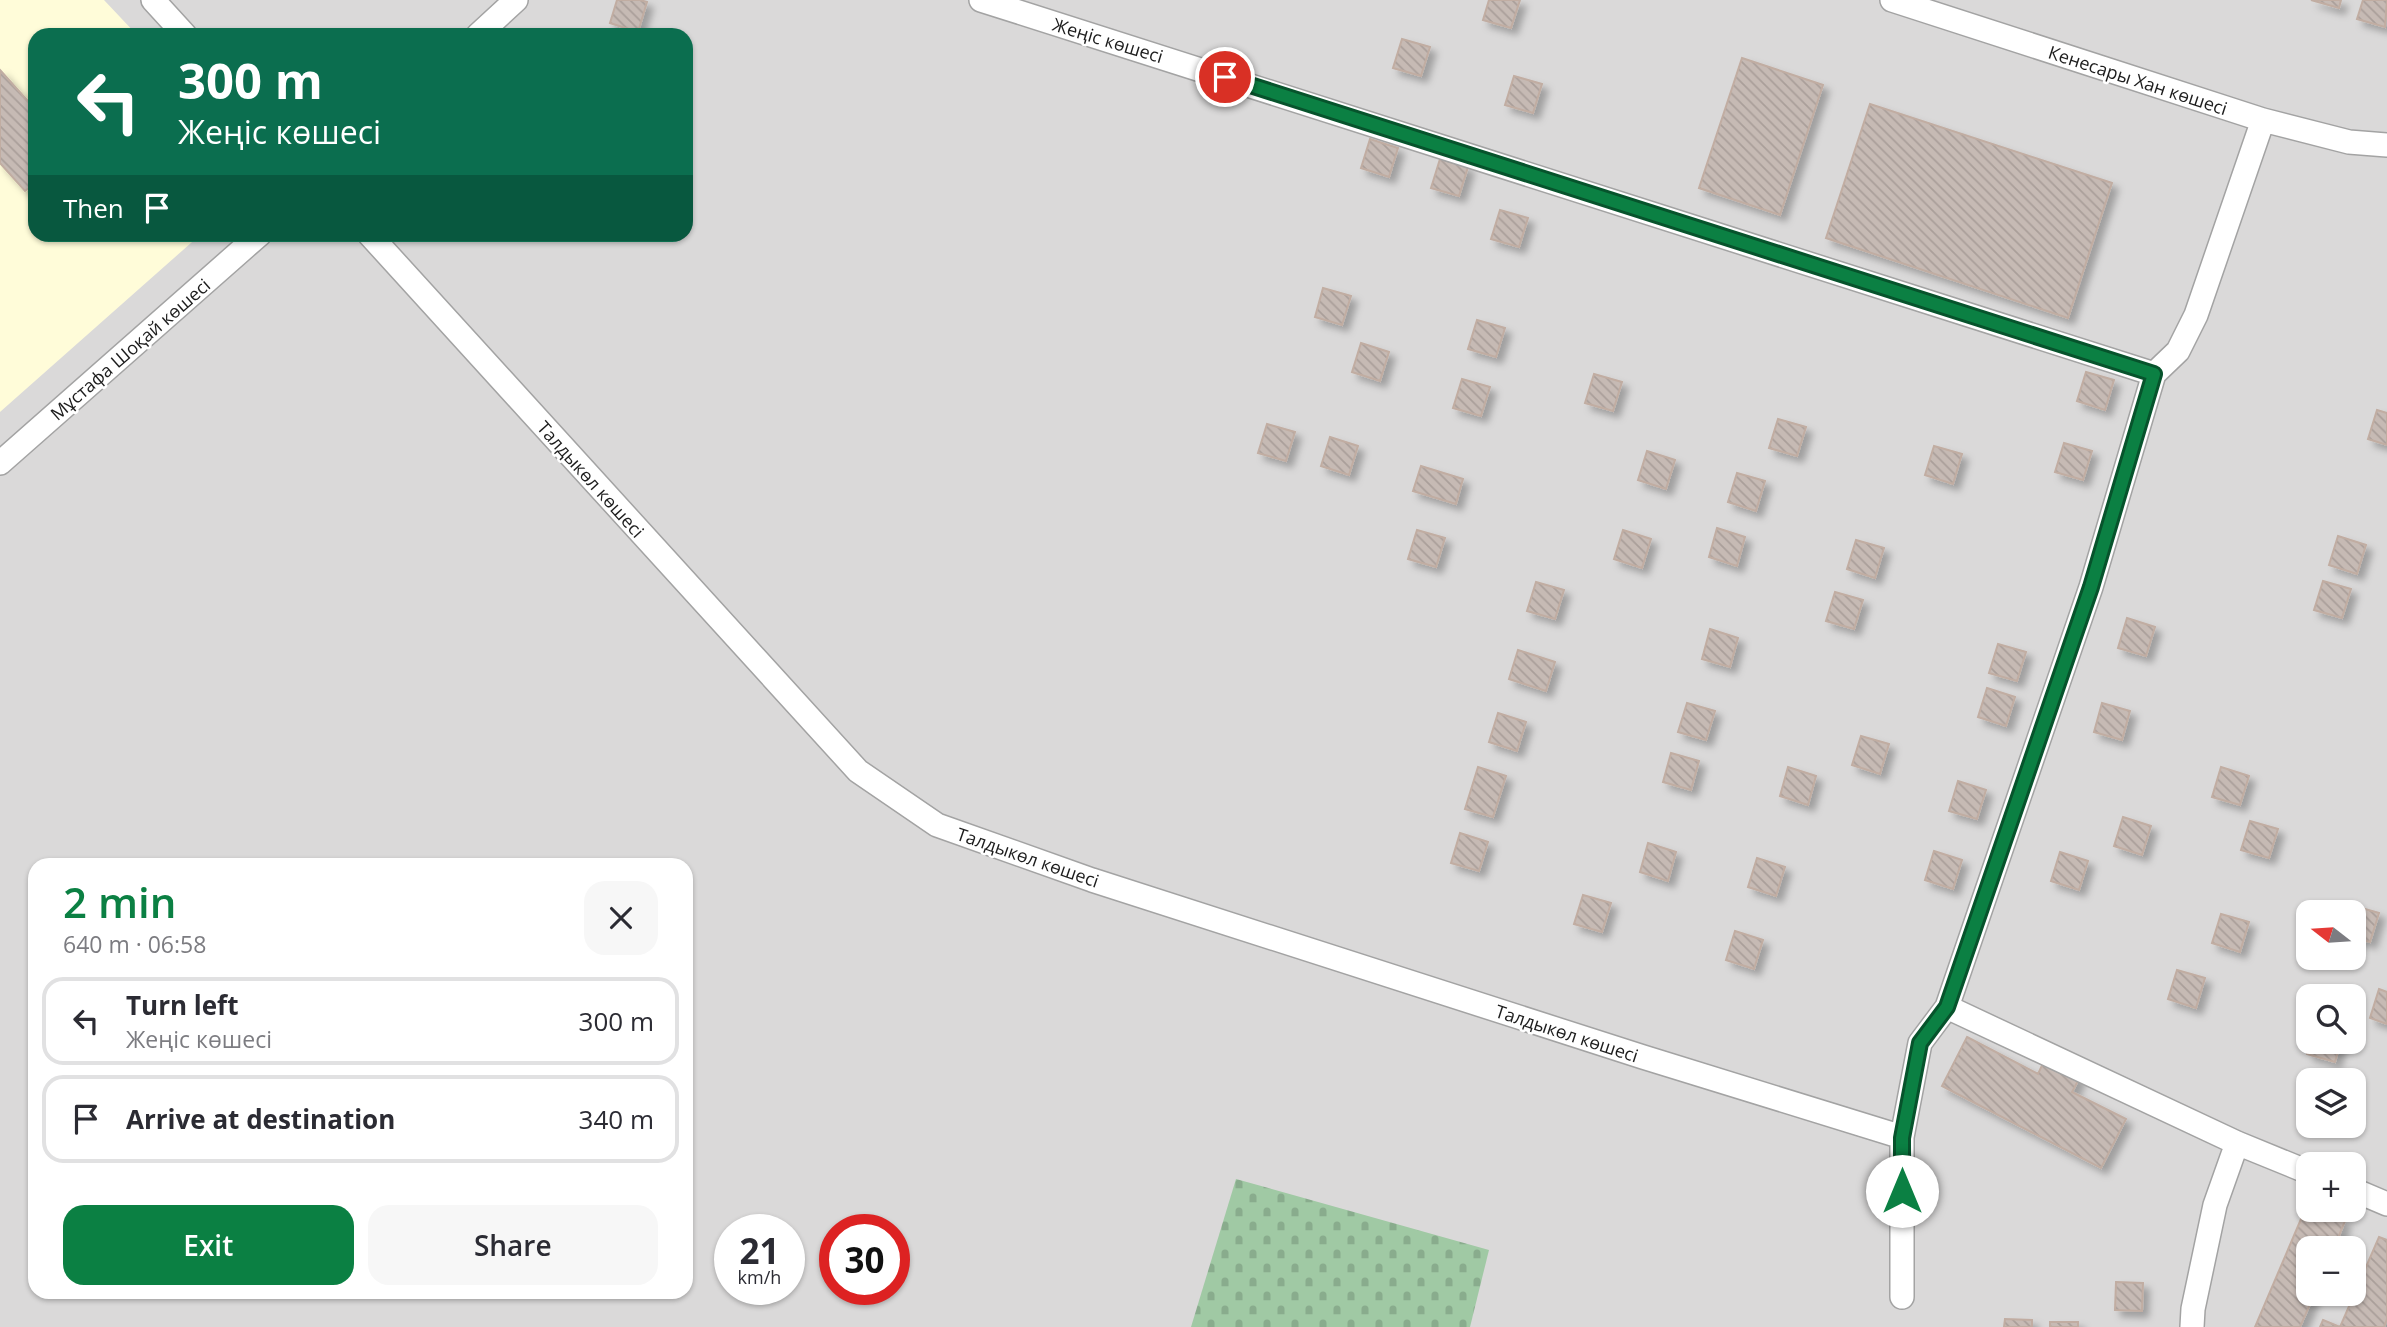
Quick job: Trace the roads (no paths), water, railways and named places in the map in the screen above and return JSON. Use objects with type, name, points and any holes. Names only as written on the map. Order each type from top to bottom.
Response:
[{"type":"street","points":[[153,0],[179,28]]},
{"type":"street","points":[[486,28],[516,0]]},
{"type":"street","name":"Жеңіс көшесі","points":[[981,0],[2154,374]]},
{"type":"street","name":"Кенесары Хан көшесі","points":[[1892,0],[2263,120],[2349,142],[2387,145]]},
{"type":"street","points":[[1902,1297],[1902,1138],[1920,1043],[1947,1007],[2091,587],[2154,374],[2178,351],[2196,315],[2263,120]]},
{"type":"street","name":"Мұстафа Шоқай көшесі","points":[[0,463],[252,242]]},
{"type":"street","name":"Талдыкөл көшесі","points":[[376,242],[858,771],[937,825],[1105,885],[1643,1058],[1902,1138]]},
{"type":"street","points":[[1947,1007],[2237,1143],[2296,1167]]},
{"type":"street","points":[[2192,1327],[2193,1309],[2215,1205],[2237,1143]]},
{"type":"street","points":[[2366,1196],[2387,1204]]}]
